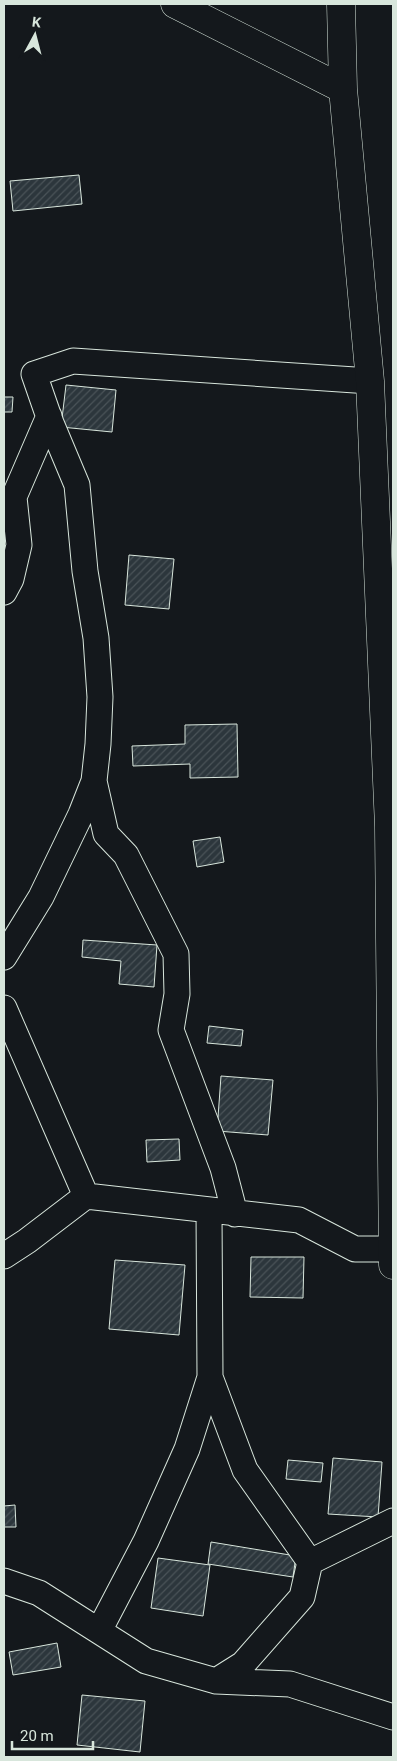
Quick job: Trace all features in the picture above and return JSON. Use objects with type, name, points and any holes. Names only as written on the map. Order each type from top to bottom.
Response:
[{"type":"street","points":[[176,4],[342,89]]},
{"type":"street","points":[[4,1256],[86,1196],[300,1220],[355,1248],[393,1257],[389,827],[370,381],[342,89],[341,4]]},
{"type":"street","points":[[235,1214],[223,1168],[171,1030],[177,994],[176,954],[126,855],[106,834],[94,780],[100,697],[96,638],[85,571],[77,486],[34,374],[73,361],[370,381]]},
{"type":"street","points":[[4,592],[11,579],[19,545],[14,497],[49,416]]},
{"type":"street","points":[[4,957],[40,897],[81,814],[94,780]]},
{"type":"street","points":[[4,1008],[86,1196]]},
{"type":"street","points":[[99,1631],[146,1540],[187,1449],[210,1377],[209,1211]]},
{"type":"street","points":[[210,1377],[246,1470],[310,1562],[302,1597],[243,1664],[216,1681]]},
{"type":"street","points":[[310,1562],[393,1521]]},
{"type":"street","points":[[4,1581],[39,1593],[146,1661],[216,1681],[290,1684],[393,1717]]},
{"type":"building","points":[[79,175],[82,204],[13,211],[10,181]]},
{"type":"building","points":[[66,385],[116,390],[112,432],[61,427]]},
{"type":"building","points":[[4,397],[13,397],[12,412],[4,412]]},
{"type":"building","points":[[129,555],[174,559],[169,609],[125,605]]},
{"type":"building","points":[[237,724],[238,777],[190,778],[190,764],[133,766],[132,746],[185,744],[185,725]]},
{"type":"building","points":[[220,837],[224,862],[197,867],[193,841]]},
{"type":"building","points":[[83,940],[157,945],[154,987],[119,984],[121,961],[82,957]]},
{"type":"building","points":[[209,1026],[243,1030],[241,1046],[207,1043]]},
{"type":"building","points":[[221,1076],[273,1080],[268,1135],[217,1131]]},
{"type":"building","points":[[179,1139],[180,1160],[147,1162],[146,1140]]},
{"type":"building","points":[[251,1257],[304,1257],[303,1298],[250,1297]]},
{"type":"building","points":[[115,1260],[185,1265],[179,1335],[109,1329]]},
{"type":"building","points":[[333,1458],[382,1462],[378,1517],[328,1514]]},
{"type":"building","points":[[288,1460],[323,1463],[321,1482],[286,1479]]},
{"type":"building","points":[[15,1505],[16,1527],[4,1527],[4,1506]]},
{"type":"building","points":[[211,1542],[296,1556],[293,1577],[208,1564]]},
{"type":"building","points":[[158,1558],[210,1565],[203,1616],[151,1608]]},
{"type":"building","points":[[57,1643],[61,1667],[13,1675],[9,1652]]},
{"type":"building","points":[[82,1695],[145,1701],[140,1752],[77,1745]]}]
